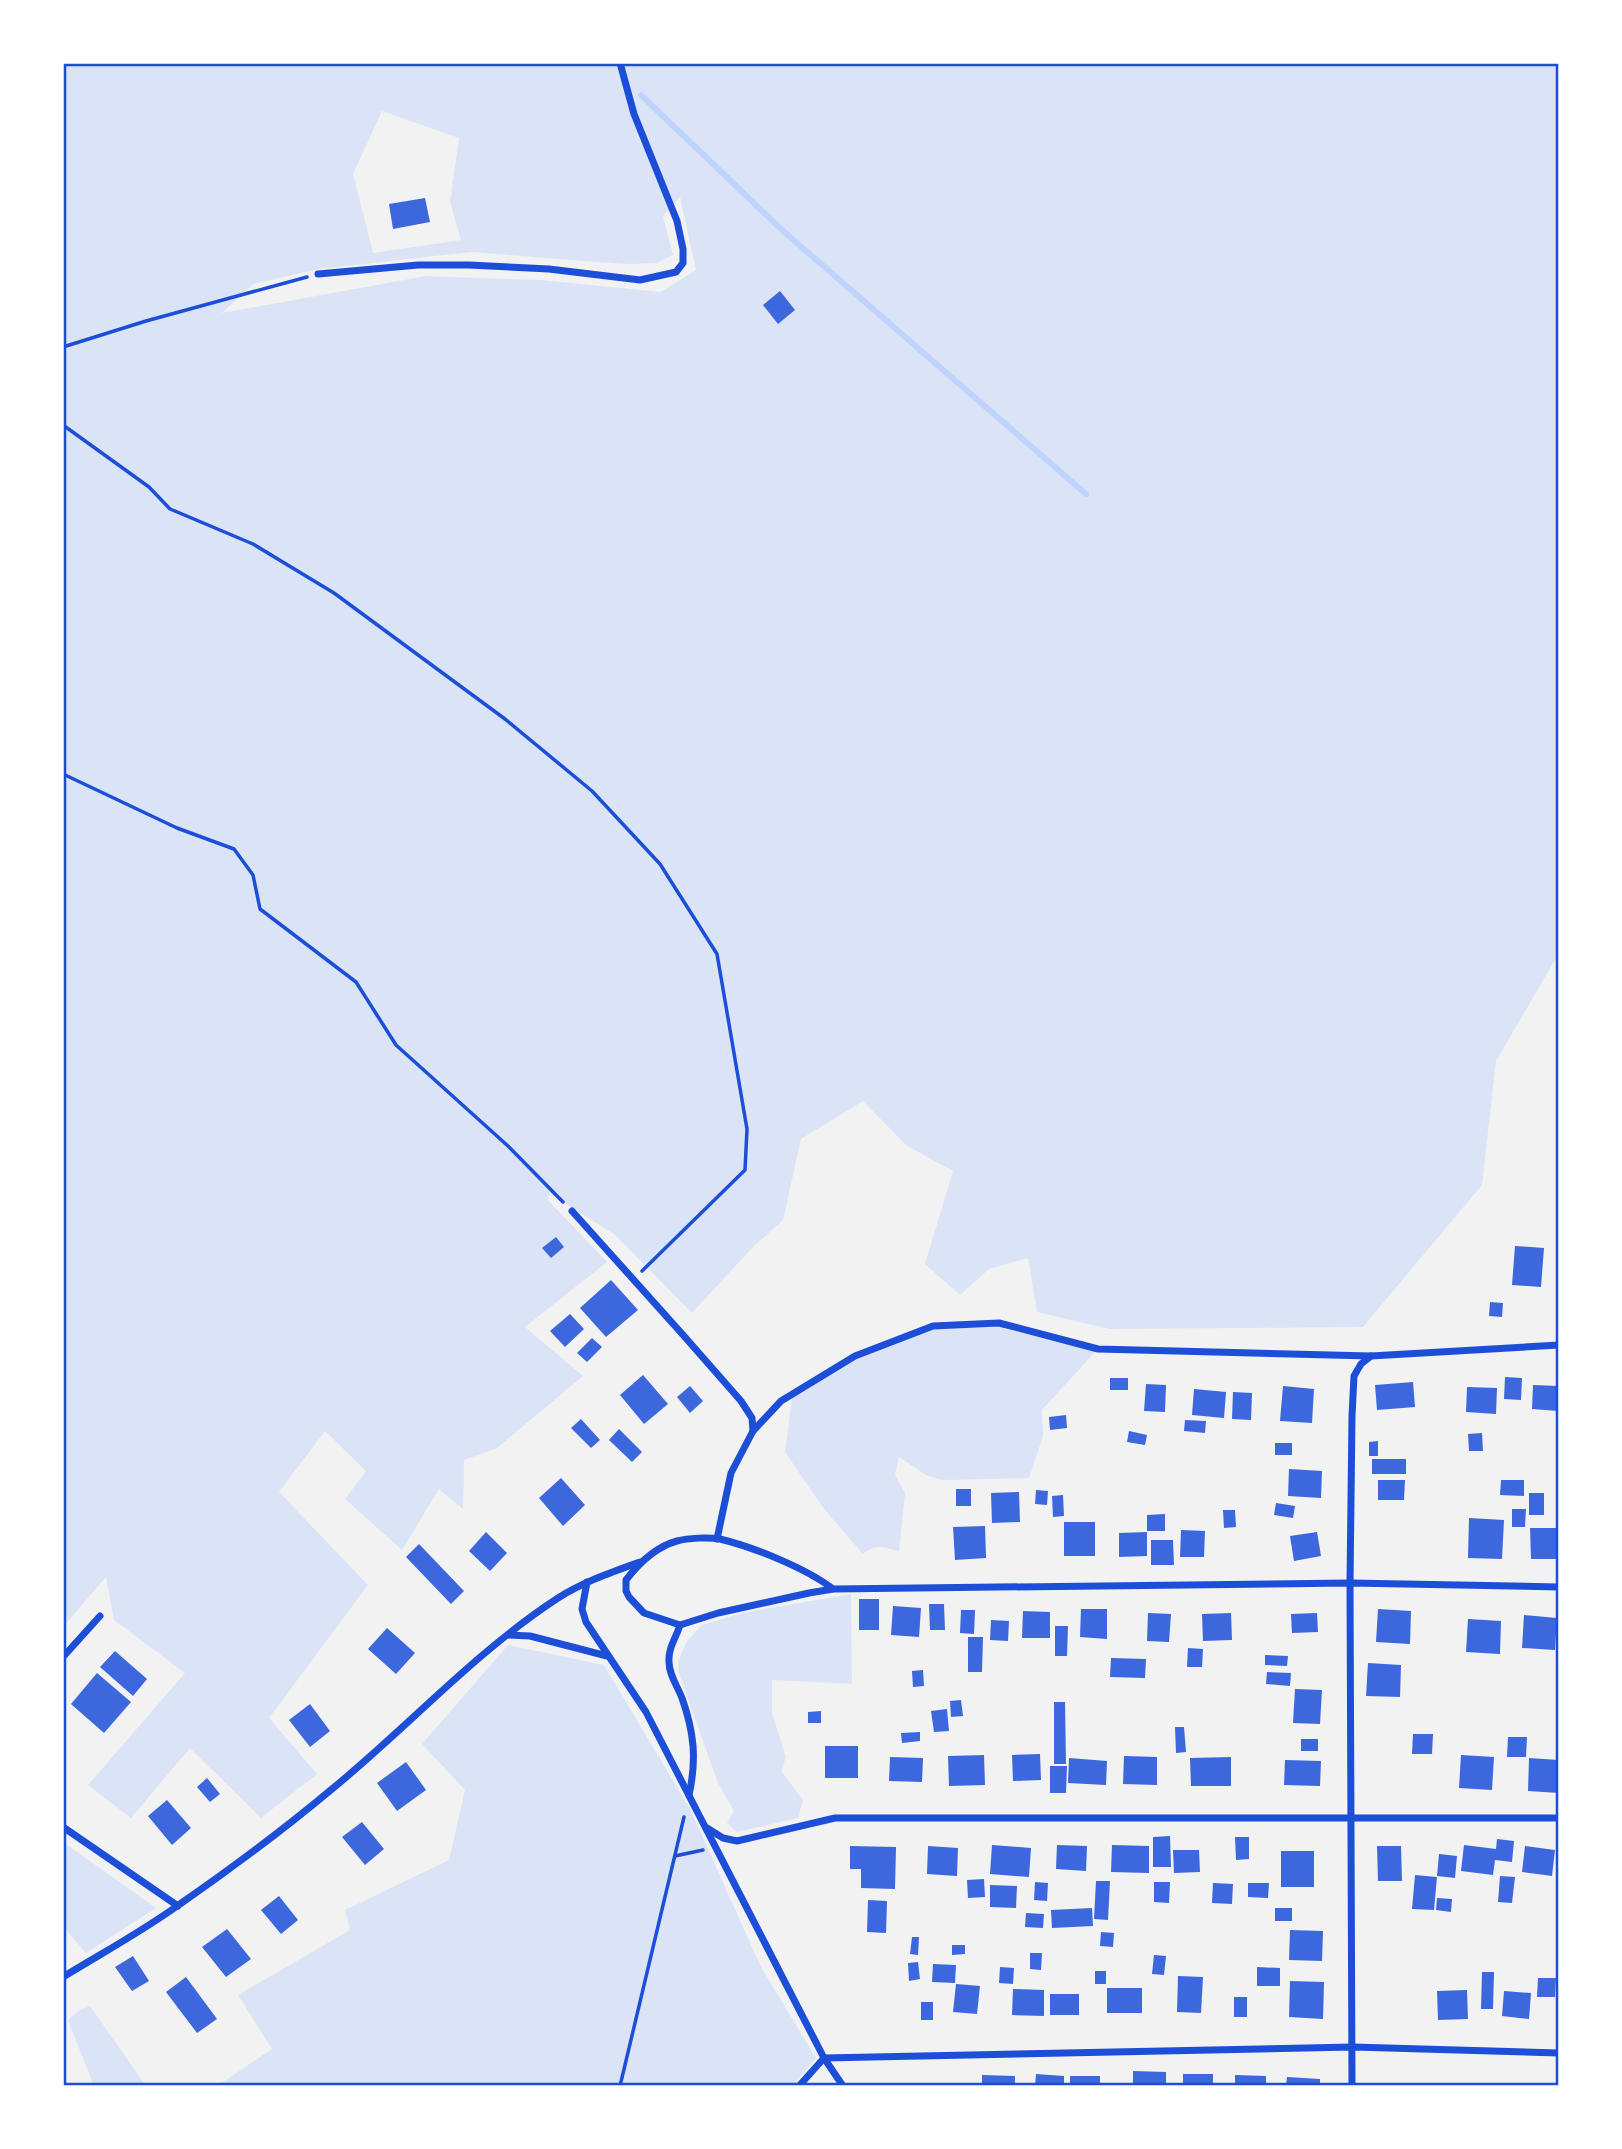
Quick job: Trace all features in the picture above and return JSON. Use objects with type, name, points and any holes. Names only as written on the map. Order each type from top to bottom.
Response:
[{"type":"street","points":[[318,274],[418,265],[550,270],[640,280],[676,272],[683,263],[677,221],[634,114],[620,63]]},
{"type":"street","points":[[572,1211],[741,1401],[752,1419],[753,1431]]},
{"type":"street","points":[[717,1539],[731,1473],[753,1431],[781,1401],[855,1356],[933,1326],[999,1323],[1098,1349],[1371,1356],[1559,1345]]},
{"type":"street","points":[[1352,2086],[1350,1583],[1354,1376],[1361,1364],[1371,1356]]},
{"type":"street","points":[[833,1589],[818,1578],[760,1552],[717,1539],[678,1541],[657,1550],[626,1580],[629,1597],[644,1613],[680,1625],[718,1613],[808,1592],[833,1589],[1350,1583],[1559,1587]]},
{"type":"street","points":[[63,1976],[178,1906],[274,1836],[335,1787],[508,1634],[558,1598],[587,1582],[644,1560]]},
{"type":"street","points":[[587,1582],[582,1609],[586,1622],[646,1712],[824,2058],[843,2086]]},
{"type":"street","points":[[63,1657],[100,1616]]},
{"type":"street","points":[[680,1625],[668,1659],[670,1672],[692,1729],[695,1770],[689,1795]]},
{"type":"street","points":[[508,1634],[530,1636],[608,1656]]},
{"type":"street","points":[[707,1828],[723,1838],[737,1841],[835,1818],[1559,1818]]},
{"type":"street","points":[[63,1827],[178,1906]]},
{"type":"street","points":[[799,2086],[824,2058],[1353,2047],[1559,2053]]},
{"type":"path","points":[[63,347],[146,321],[318,274]]},
{"type":"path","points":[[63,425],[149,487],[170,509],[253,544],[334,593],[505,719],[592,791],[660,864],[717,954],[747,1129],[745,1170],[633,1279]]},
{"type":"path","points":[[63,774],[177,828],[234,849],[253,875],[260,909],[356,982],[396,1045],[508,1146],[572,1211]]},
{"type":"path","points":[[620,2086],[689,1795]]},
{"type":"path","points":[[675,1856],[716,1848]]},
{"type":"shaded area","points":[[63,63],[1559,63],[1559,953],[1496,1061],[1482,1185],[1363,1327],[1109,1329],[1037,1312],[1028,1258],[989,1269],[960,1295],[925,1264],[953,1171],[907,1146],[863,1101],[801,1139],[783,1220],[753,1247],[692,1313],[614,1234],[550,1194],[547,1199],[607,1262],[525,1327],[583,1376],[497,1448],[464,1460],[463,1509],[439,1489],[402,1550],[345,1499],[366,1471],[325,1431],[279,1492],[368,1585],[269,1718],[317,1774],[261,1818],[190,1748],[131,1818],[88,1785],[185,1673],[114,1620],[106,1577],[63,1627]],"holes":[[[382,111],[459,138],[450,202],[461,240],[373,253],[353,174]],[[680,197],[696,270],[661,292],[540,280],[426,276],[222,313],[253,284],[319,269],[471,252],[624,264],[656,263],[673,255],[663,216]]]},
{"type":"shaded area","points":[[998,1327],[1096,1351],[1042,1410],[1043,1436],[1029,1478],[942,1480],[926,1475],[899,1457],[895,1475],[905,1493],[899,1552],[880,1547],[863,1554],[824,1509],[785,1452],[792,1398],[858,1359],[934,1329]]},
{"type":"shaded area","points":[[851,1594],[852,1684],[772,1680],[772,1713],[786,1757],[781,1771],[803,1800],[798,1818],[737,1832],[727,1823],[734,1811],[718,1783],[678,1671],[679,1659],[687,1641],[702,1625],[742,1613]]},
{"type":"shaded area","points":[[508,1645],[604,1665],[690,1809],[761,1967],[816,2058],[792,2086],[217,2086],[272,2049],[238,1995],[350,1930],[345,1910],[449,1860],[465,1790],[422,1744]]},
{"type":"shaded area","points":[[63,1842],[156,1908],[86,1953],[63,1926]]},
{"type":"shaded area","points":[[90,2006],[146,2086],[94,2086],[68,2020],[78,2011]]},
{"type":"building","points":[[425,198],[430,222],[393,229],[389,204]]},
{"type":"building","points":[[780,291],[795,310],[778,324],[763,305]]},
{"type":"building","points":[[556,1237],[564,1247],[551,1258],[542,1248]]},
{"type":"building","points":[[1515,1246],[1544,1248],[1541,1287],[1512,1285]]},
{"type":"building","points":[[611,1280],[638,1310],[606,1337],[580,1308]]},
{"type":"building","points":[[1490,1302],[1503,1303],[1502,1317],[1489,1316]]},
{"type":"building","points":[[570,1314],[584,1329],[565,1347],[550,1331]]},
{"type":"building","points":[[592,1338],[602,1347],[587,1362],[577,1353]]},
{"type":"building","points":[[643,1375],[668,1404],[644,1424],[620,1395]]},
{"type":"building","points":[[1505,1377],[1522,1378],[1521,1400],[1504,1399]]},
{"type":"building","points":[[1110,1378],[1128,1378],[1128,1390],[1110,1390]]},
{"type":"building","points":[[1413,1382],[1415,1407],[1377,1410],[1375,1385]]},
{"type":"building","points":[[1146,1384],[1166,1385],[1165,1412],[1144,1411]]},
{"type":"building","points":[[1533,1385],[1559,1386],[1558,1411],[1532,1409]]},
{"type":"building","points":[[690,1386],[703,1401],[690,1413],[677,1397]]},
{"type":"building","points":[[1283,1386],[1314,1389],[1312,1423],[1280,1421]]},
{"type":"building","points":[[1467,1387],[1497,1388],[1496,1414],[1466,1412]]},
{"type":"building","points":[[1194,1389],[1226,1392],[1224,1418],[1192,1415]]},
{"type":"building","points":[[1233,1392],[1252,1393],[1251,1420],[1232,1419]]},
{"type":"building","points":[[1066,1415],[1067,1428],[1050,1430],[1049,1417]]},
{"type":"building","points":[[581,1419],[600,1440],[591,1448],[571,1428]]},
{"type":"building","points":[[1185,1420],[1206,1421],[1205,1433],[1184,1431]]},
{"type":"building","points":[[619,1429],[642,1452],[632,1462],[609,1440]]},
{"type":"building","points":[[1129,1431],[1147,1435],[1145,1445],[1127,1442]]},
{"type":"building","points":[[1482,1433],[1483,1451],[1469,1451],[1468,1434]]},
{"type":"building","points":[[1378,1441],[1378,1456],[1369,1456],[1369,1442]]},
{"type":"building","points":[[1275,1443],[1292,1443],[1292,1455],[1275,1455]]},
{"type":"building","points":[[1372,1459],[1406,1459],[1406,1474],[1372,1474]]},
{"type":"building","points":[[1289,1469],[1322,1471],[1321,1498],[1288,1496]]},
{"type":"building","points":[[561,1478],[585,1505],[563,1526],[539,1498]]},
{"type":"building","points":[[1378,1480],[1405,1480],[1404,1500],[1378,1500]]},
{"type":"building","points":[[1501,1480],[1524,1480],[1524,1496],[1500,1495]]},
{"type":"building","points":[[956,1489],[971,1489],[971,1506],[956,1506]]},
{"type":"building","points":[[1036,1490],[1048,1491],[1047,1505],[1035,1504]]},
{"type":"building","points":[[1019,1492],[1020,1522],[992,1523],[991,1493]]},
{"type":"building","points":[[1529,1493],[1544,1493],[1544,1515],[1529,1515]]},
{"type":"building","points":[[1063,1495],[1064,1516],[1053,1517],[1052,1496]]},
{"type":"building","points":[[1276,1503],[1295,1506],[1293,1518],[1274,1515]]},
{"type":"building","points":[[1512,1509],[1526,1509],[1525,1527],[1512,1527]]},
{"type":"building","points":[[1223,1510],[1235,1510],[1236,1527],[1224,1528]]},
{"type":"building","points":[[1165,1514],[1165,1531],[1147,1531],[1147,1515]]},
{"type":"building","points":[[1469,1518],[1504,1520],[1502,1559],[1468,1558]]},
{"type":"building","points":[[1064,1522],[1095,1522],[1095,1556],[1064,1556]]},
{"type":"building","points":[[985,1526],[986,1558],[955,1560],[953,1527]]},
{"type":"building","points":[[1530,1528],[1559,1528],[1559,1559],[1531,1559]]},
{"type":"building","points":[[1181,1530],[1205,1531],[1204,1557],[1180,1557]]},
{"type":"building","points":[[486,1532],[507,1553],[490,1571],[469,1551]]},
{"type":"building","points":[[1147,1532],[1147,1556],[1119,1557],[1119,1533]]},
{"type":"building","points":[[1317,1532],[1321,1556],[1294,1561],[1290,1536]]},
{"type":"building","points":[[1151,1540],[1173,1540],[1174,1565],[1151,1565]]},
{"type":"building","points":[[419,1544],[464,1591],[451,1604],[406,1557]]},
{"type":"building","points":[[859,1599],[879,1599],[879,1630],[859,1630]]},
{"type":"building","points":[[929,1604],[944,1604],[945,1630],[930,1630]]},
{"type":"building","points":[[893,1606],[921,1608],[919,1637],[891,1635]]},
{"type":"building","points":[[1081,1609],[1107,1609],[1107,1639],[1080,1637]]},
{"type":"building","points":[[1378,1609],[1411,1611],[1410,1644],[1376,1642]]},
{"type":"building","points":[[961,1610],[975,1610],[974,1634],[960,1633]]},
{"type":"building","points":[[1023,1611],[1050,1612],[1050,1638],[1022,1638]]},
{"type":"building","points":[[1148,1613],[1171,1614],[1169,1642],[1147,1641]]},
{"type":"building","points":[[1231,1613],[1232,1640],[1203,1641],[1202,1614]]},
{"type":"building","points":[[1317,1613],[1318,1632],[1292,1633],[1291,1614]]},
{"type":"building","points":[[1524,1615],[1557,1618],[1555,1650],[1522,1648]]},
{"type":"building","points":[[1468,1619],[1501,1621],[1500,1654],[1466,1652]]},
{"type":"building","points":[[991,1620],[1009,1621],[1008,1641],[990,1640]]},
{"type":"building","points":[[1055,1626],[1068,1626],[1067,1656],[1055,1656]]},
{"type":"building","points":[[387,1628],[415,1653],[396,1674],[368,1649]]},
{"type":"building","points":[[968,1637],[983,1637],[982,1672],[968,1672]]},
{"type":"building","points":[[1188,1648],[1203,1649],[1202,1667],[1187,1667]]},
{"type":"building","points":[[115,1651],[147,1679],[133,1696],[100,1667]]},
{"type":"building","points":[[1265,1655],[1288,1656],[1287,1666],[1265,1665]]},
{"type":"building","points":[[1111,1658],[1146,1659],[1145,1678],[1110,1677]]},
{"type":"building","points":[[1368,1663],[1401,1665],[1400,1697],[1366,1696]]},
{"type":"building","points":[[923,1670],[924,1686],[913,1687],[912,1671]]},
{"type":"building","points":[[1267,1672],[1291,1673],[1290,1686],[1266,1684]]},
{"type":"building","points":[[97,1673],[131,1702],[104,1733],[71,1704]]},
{"type":"building","points":[[1295,1689],[1322,1690],[1320,1724],[1293,1723]]},
{"type":"building","points":[[961,1700],[963,1716],[951,1717],[950,1701]]},
{"type":"building","points":[[1054,1702],[1065,1702],[1066,1764],[1054,1764]]},
{"type":"building","points":[[310,1704],[330,1731],[310,1747],[289,1720]]},
{"type":"building","points":[[947,1709],[949,1731],[934,1732],[931,1711]]},
{"type":"building","points":[[821,1711],[821,1723],[808,1723],[808,1712]]},
{"type":"building","points":[[1175,1727],[1184,1727],[1186,1752],[1176,1753]]},
{"type":"building","points":[[920,1732],[920,1741],[902,1743],[901,1733]]},
{"type":"building","points":[[1413,1734],[1433,1734],[1432,1754],[1412,1754]]},
{"type":"building","points":[[1508,1737],[1527,1737],[1526,1757],[1507,1757]]},
{"type":"building","points":[[1301,1739],[1318,1739],[1318,1751],[1301,1751]]},
{"type":"building","points":[[825,1746],[858,1746],[858,1778],[825,1778]]},
{"type":"building","points":[[1040,1754],[1041,1780],[1013,1781],[1012,1755]]},
{"type":"building","points":[[984,1755],[985,1785],[949,1786],[948,1756]]},
{"type":"building","points":[[1461,1755],[1494,1757],[1492,1790],[1459,1788]]},
{"type":"building","points":[[1124,1756],[1157,1757],[1157,1785],[1123,1784]]},
{"type":"building","points":[[890,1757],[923,1758],[922,1782],[889,1781]]},
{"type":"building","points":[[1231,1757],[1231,1786],[1191,1786],[1190,1758]]},
{"type":"building","points":[[1069,1758],[1107,1761],[1106,1785],[1068,1783]]},
{"type":"building","points":[[1529,1758],[1559,1760],[1559,1793],[1528,1791]]},
{"type":"building","points":[[1285,1760],[1321,1761],[1320,1786],[1284,1785]]},
{"type":"building","points":[[406,1762],[426,1790],[397,1811],[377,1783]]},
{"type":"building","points":[[1050,1766],[1067,1766],[1066,1793],[1050,1793]]},
{"type":"building","points":[[207,1778],[220,1794],[210,1802],[197,1787]]},
{"type":"building","points":[[167,1800],[191,1828],[172,1845],[148,1816]]},
{"type":"building","points":[[362,1822],[384,1849],[365,1865],[342,1837]]},
{"type":"building","points":[[1170,1836],[1171,1867],[1153,1867],[1153,1837]]},
{"type":"building","points":[[1235,1837],[1249,1837],[1249,1859],[1236,1860]]},
{"type":"building","points":[[1497,1839],[1514,1841],[1512,1862],[1495,1860],[1493,1875],[1461,1871],[1464,1845],[1496,1849]]},
{"type":"building","points":[[992,1845],[1031,1848],[1029,1877],[990,1874]]},
{"type":"building","points":[[1057,1845],[1087,1846],[1086,1871],[1056,1869]]},
{"type":"building","points":[[1112,1845],[1149,1846],[1149,1873],[1111,1872]]},
{"type":"building","points":[[850,1846],[896,1847],[895,1889],[861,1888],[861,1869],[850,1869]]},
{"type":"building","points":[[928,1846],[958,1848],[957,1876],[927,1874]]},
{"type":"building","points":[[1377,1846],[1401,1846],[1402,1881],[1378,1881]]},
{"type":"building","points":[[1525,1846],[1555,1850],[1552,1876],[1522,1872]]},
{"type":"building","points":[[1173,1850],[1199,1850],[1200,1872],[1174,1873]]},
{"type":"building","points":[[1281,1851],[1314,1851],[1314,1887],[1281,1887]]},
{"type":"building","points":[[1439,1854],[1457,1856],[1455,1878],[1437,1876]]},
{"type":"building","points":[[1415,1875],[1437,1877],[1434,1910],[1412,1909]]},
{"type":"building","points":[[1500,1876],[1515,1877],[1512,1903],[1498,1902]]},
{"type":"building","points":[[984,1879],[985,1897],[968,1898],[967,1880]]},
{"type":"building","points":[[1096,1881],[1110,1881],[1108,1920],[1094,1919]]},
{"type":"building","points":[[1035,1882],[1048,1883],[1047,1901],[1034,1900]]},
{"type":"building","points":[[1154,1882],[1170,1882],[1169,1903],[1154,1902]]},
{"type":"building","points":[[1213,1883],[1233,1884],[1232,1904],[1212,1903]]},
{"type":"building","points":[[1248,1883],[1269,1883],[1268,1898],[1248,1897]]},
{"type":"building","points":[[990,1885],[1017,1886],[1016,1908],[990,1907]]},
{"type":"building","points":[[279,1896],[298,1920],[281,1934],[261,1910]]},
{"type":"building","points":[[1437,1898],[1452,1899],[1451,1912],[1436,1910]]},
{"type":"building","points":[[868,1900],[887,1901],[886,1933],[867,1932]]},
{"type":"building","points":[[1092,1908],[1093,1926],[1052,1928],[1051,1910]]},
{"type":"building","points":[[1275,1908],[1292,1908],[1292,1921],[1275,1921]]},
{"type":"building","points":[[1026,1913],[1044,1914],[1043,1928],[1025,1927]]},
{"type":"building","points":[[227,1929],[251,1959],[226,1977],[202,1947]]},
{"type":"building","points":[[1290,1930],[1323,1931],[1322,1961],[1289,1960]]},
{"type":"building","points":[[1101,1932],[1114,1933],[1113,1947],[1100,1946]]},
{"type":"building","points":[[912,1937],[919,1937],[918,1955],[910,1954]]},
{"type":"building","points":[[952,1945],[965,1945],[965,1954],[952,1955]]},
{"type":"building","points":[[1030,1953],[1042,1953],[1041,1970],[1030,1969]]},
{"type":"building","points":[[1154,1955],[1166,1956],[1164,1975],[1152,1974]]},
{"type":"building","points":[[133,1956],[149,1981],[132,1991],[115,1967]]},
{"type":"building","points":[[918,1962],[920,1979],[909,1981],[908,1963]]},
{"type":"building","points":[[933,1964],[956,1965],[955,1983],[932,1982]]},
{"type":"building","points":[[1000,1967],[1014,1968],[1013,1984],[999,1983]]},
{"type":"building","points":[[1257,1967],[1280,1968],[1280,1986],[1257,1986]]},
{"type":"building","points":[[1095,1971],[1106,1971],[1106,1984],[1095,1984]]},
{"type":"building","points":[[1482,1972],[1494,1972],[1493,2009],[1481,2009]]},
{"type":"building","points":[[1178,1976],[1203,1977],[1201,2013],[1177,2012]]},
{"type":"building","points":[[186,1977],[217,2019],[197,2033],[166,1992]]},
{"type":"building","points":[[1538,1978],[1556,1978],[1555,1997],[1537,1997]]},
{"type":"building","points":[[1290,1981],[1324,1982],[1323,2019],[1289,2017]]},
{"type":"building","points":[[956,1984],[980,1986],[977,2014],[953,2012]]},
{"type":"building","points":[[1107,1988],[1142,1988],[1142,2013],[1107,2013]]},
{"type":"building","points":[[1013,1989],[1044,1990],[1044,2016],[1012,2015]]},
{"type":"building","points":[[1467,1990],[1468,2019],[1438,2020],[1437,1991]]},
{"type":"building","points":[[1504,1991],[1531,1993],[1529,2019],[1502,2016]]},
{"type":"building","points":[[1050,1994],[1079,1994],[1079,2015],[1050,2015]]},
{"type":"building","points":[[1234,1997],[1247,1997],[1247,2017],[1234,2017]]},
{"type":"building","points":[[921,2002],[933,2002],[933,2020],[921,2020]]},
{"type":"building","points":[[1133,2071],[1166,2072],[1166,2086],[1133,2086]]},
{"type":"building","points":[[1036,2074],[1064,2076],[1064,2086],[1035,2086]]},
{"type":"building","points":[[1183,2074],[1213,2074],[1213,2086],[1183,2086]]},
{"type":"building","points":[[982,2075],[1015,2076],[1015,2086],[982,2086]]},
{"type":"building","points":[[1235,2075],[1266,2076],[1266,2086],[1235,2086]]},
{"type":"building","points":[[1070,2076],[1100,2076],[1100,2086],[1070,2086]]},
{"type":"building","points":[[1287,2077],[1320,2079],[1320,2086],[1286,2086]]},
{"type":"waterway","points":[[641,95],[782,230],[1086,494]]}]
